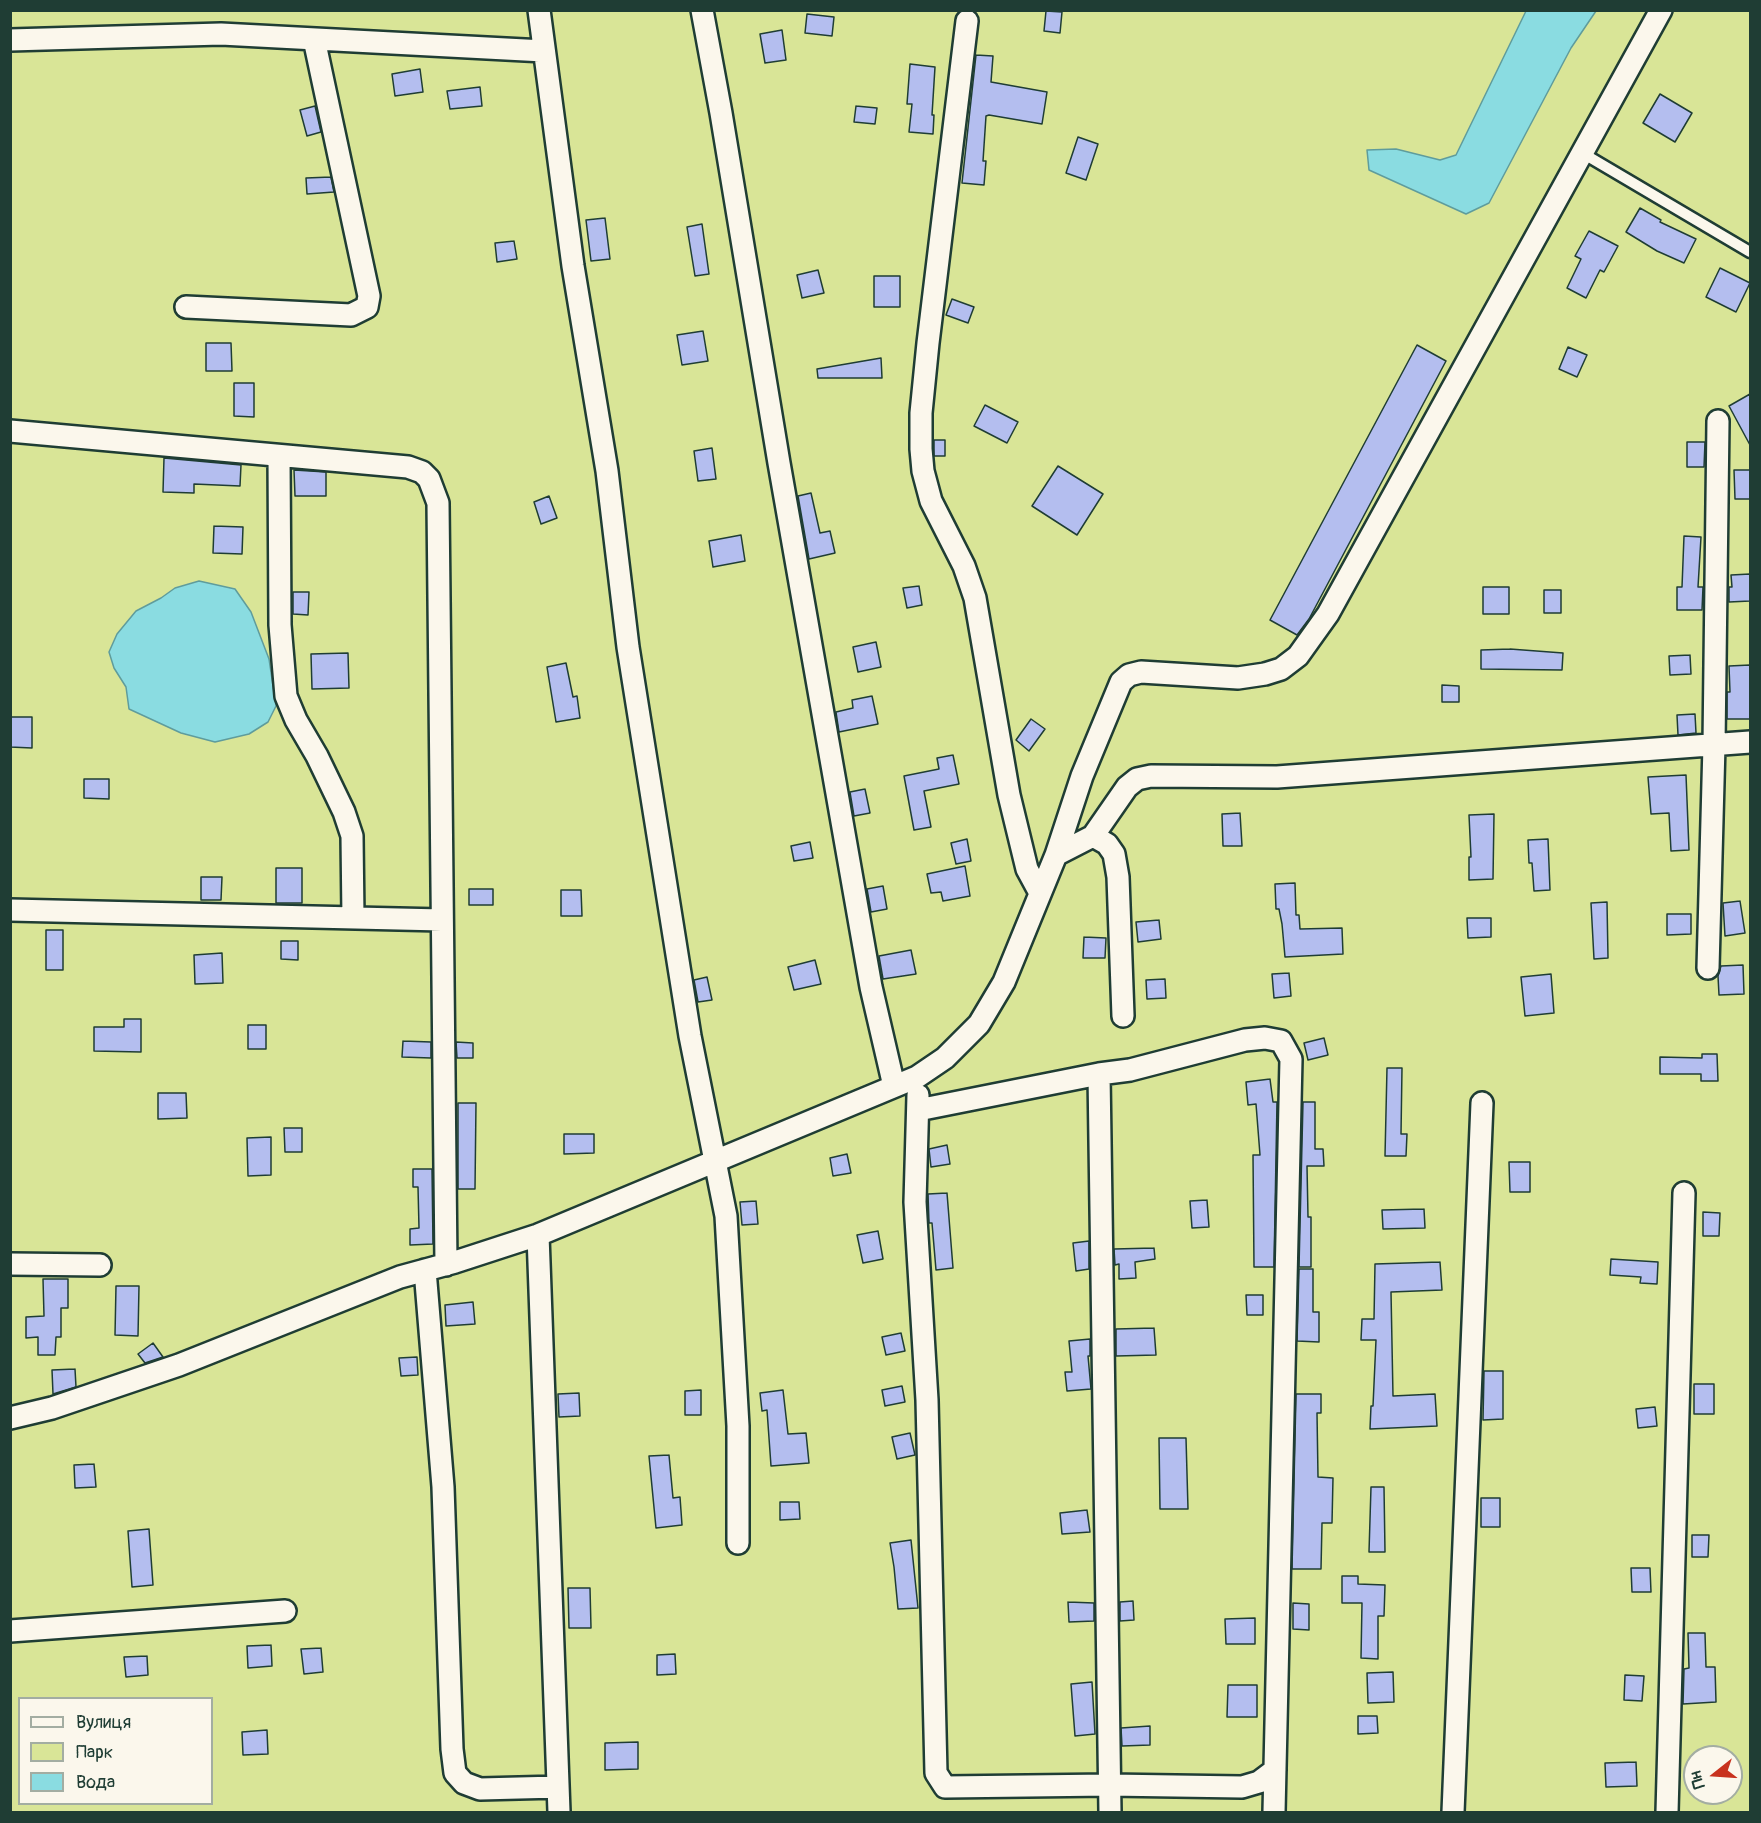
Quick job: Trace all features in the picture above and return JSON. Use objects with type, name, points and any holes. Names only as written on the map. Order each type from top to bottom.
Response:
[{"type":"street","points":[[539,10],[573,266],[607,471],[628,647],[690,1036],[726,1216],[737,1415],[738,1544]]},
{"type":"street","points":[[702,10],[871,987],[894,1086]]},
{"type":"street","points":[[10,1419],[52,1408],[179,1365],[400,1277],[446,1265],[538,1235],[917,1077],[945,1058],[979,1024],[1004,982],[1056,855],[1082,776],[1121,682],[1129,675],[1141,672],[1238,678],[1281,669],[1298,656],[1328,614],[1584,154],[1661,10]]},
{"type":"street","points":[[967,21],[928,343],[921,413],[921,449],[923,471],[931,501],[964,566],[975,598],[1009,795],[1027,869],[1040,893]]},
{"type":"street","points":[[10,40],[221,34],[544,51]]},
{"type":"street","points":[[186,308],[351,315],[367,307],[369,296],[314,39]]},
{"type":"street","points":[[1708,968],[1714,745],[1718,421]]},
{"type":"street","points":[[10,431],[408,467],[423,472],[429,479],[438,503],[446,1265]]},
{"type":"street","points":[[279,456],[280,625],[286,696],[296,720],[318,756],[344,812],[352,836],[353,918]]},
{"type":"street","points":[[1056,855],[1093,836],[1127,787],[1137,779],[1151,776],[1277,777],[1750,742]]},
{"type":"street","points":[[1093,836],[1107,844],[1114,854],[1118,877],[1123,1016]]},
{"type":"street","points":[[10,910],[442,920]]},
{"type":"street","points":[[918,1110],[1099,1074],[1130,1070],[1245,1040],[1265,1038],[1281,1041],[1291,1059],[1274,1812]]},
{"type":"street","points":[[1099,1074],[1110,1812]]},
{"type":"street","points":[[917,1077],[915,1202],[927,1400],[936,1773],[945,1787],[1109,1785],[1242,1787],[1259,1782],[1275,1770]]},
{"type":"street","points":[[1453,1812],[1482,1103]]},
{"type":"street","points":[[1667,1812],[1684,1193]]},
{"type":"street","points":[[538,1235],[559,1812]]},
{"type":"street","points":[[10,1264],[100,1265]]},
{"type":"street","points":[[425,1270],[443,1487],[454,1773],[464,1783],[480,1789],[558,1787]]},
{"type":"street","points":[[10,1631],[285,1611]]},
{"type":"lane","points":[[1584,154],[1750,252]]},
{"type":"green space","points":[[11,11],[1750,11],[1750,1812],[11,1812]]},
{"type":"water","points":[[1526,11],[1596,11],[1571,48],[1489,203],[1466,214],[1369,170],[1367,150],[1396,149],[1440,160],[1456,155]]},
{"type":"water","points":[[199,581],[235,589],[251,612],[269,659],[276,706],[268,722],[249,734],[215,742],[181,733],[129,709],[126,687],[114,668],[109,652],[117,634],[136,611],[175,588]]},
{"type":"building","points":[[1046,11],[1062,12],[1060,33],[1044,31]]},
{"type":"building","points":[[807,14],[834,17],[832,36],[805,33]]},
{"type":"building","points":[[782,30],[786,60],[765,63],[760,34]]},
{"type":"building","points":[[976,55],[993,56],[991,82],[1047,92],[1042,124],[986,116],[984,185],[962,183]]},
{"type":"building","points":[[910,64],[935,67],[933,134],[909,132],[912,104],[907,104]]},
{"type":"building","points":[[420,69],[423,92],[395,96],[392,74]]},
{"type":"building","points":[[480,87],[482,106],[450,109],[447,91]]},
{"type":"building","points":[[1660,94],[1692,113],[1675,142],[1643,123]]},
{"type":"building","points":[[315,106],[321,132],[307,136],[300,110]]},
{"type":"building","points":[[856,106],[877,108],[875,124],[854,122]]},
{"type":"building","points":[[1078,137],[1098,144],[1086,180],[1066,173]]},
{"type":"building","points":[[331,177],[334,192],[307,194],[306,178]]},
{"type":"building","points":[[1640,208],[1661,220],[1660,222],[1696,239],[1684,263],[1657,251],[1626,232]]},
{"type":"building","points":[[605,218],[610,259],[591,261],[586,220]]},
{"type":"building","points":[[702,224],[709,274],[695,276],[687,227]]},
{"type":"building","points":[[1589,231],[1618,246],[1604,272],[1600,270],[1586,298],[1567,288],[1581,259],[1575,256]]},
{"type":"building","points":[[514,241],[517,259],[497,262],[495,243]]},
{"type":"building","points":[[1720,268],[1750,283],[1736,312],[1706,297]]},
{"type":"building","points":[[818,270],[824,293],[802,298],[797,275]]},
{"type":"building","points":[[874,276],[900,276],[900,307],[874,307]]},
{"type":"building","points":[[952,299],[974,307],[968,323],[946,315]]},
{"type":"building","points":[[703,331],[708,361],[682,365],[677,335]]},
{"type":"building","points":[[206,343],[231,343],[232,371],[206,371]]},
{"type":"building","points":[[1417,345],[1446,361],[1309,619],[1297,635],[1270,620]]},
{"type":"building","points":[[1568,347],[1587,355],[1577,377],[1559,369]]},
{"type":"building","points":[[881,358],[882,378],[818,378],[817,369]]},
{"type":"building","points":[[234,383],[254,383],[254,417],[234,416]]},
{"type":"building","points":[[1750,394],[1750,445],[1729,406]]},
{"type":"building","points":[[985,405],[1018,422],[1007,443],[974,426]]},
{"type":"building","points":[[934,440],[945,440],[945,456],[934,456]]},
{"type":"building","points":[[1687,442],[1705,442],[1704,467],[1687,467]]},
{"type":"building","points":[[712,448],[716,479],[698,481],[694,451]]},
{"type":"building","points":[[164,458],[241,465],[240,486],[194,484],[194,493],[163,492]]},
{"type":"building","points":[[1058,466],[1103,494],[1077,535],[1032,506]]},
{"type":"building","points":[[294,470],[326,472],[326,496],[295,496]]},
{"type":"building","points":[[1734,470],[1750,470],[1750,499],[1735,499]]},
{"type":"building","points":[[811,493],[820,533],[830,531],[835,553],[809,559],[798,496]]},
{"type":"building","points":[[549,496],[557,518],[541,524],[534,502]]},
{"type":"building","points":[[214,526],[243,527],[242,554],[213,553]]},
{"type":"building","points":[[741,535],[745,561],[713,567],[709,541]]},
{"type":"building","points":[[1684,536],[1701,537],[1698,587],[1703,587],[1702,610],[1677,610],[1677,587],[1682,587]]},
{"type":"building","points":[[1750,574],[1750,601],[1729,602],[1729,587],[1732,587],[1731,575]]},
{"type":"building","points":[[919,586],[922,605],[907,608],[903,588]]},
{"type":"building","points":[[1483,587],[1509,587],[1509,614],[1483,614]]},
{"type":"building","points":[[1544,590],[1561,590],[1561,613],[1544,613]]},
{"type":"building","points":[[293,592],[309,592],[308,615],[293,614]]},
{"type":"building","points":[[876,642],[881,667],[858,672],[853,647]]},
{"type":"building","points":[[1510,649],[1563,653],[1562,670],[1481,669],[1481,650]]},
{"type":"building","points":[[348,653],[349,688],[312,689],[311,654]]},
{"type":"building","points":[[1690,655],[1691,674],[1670,675],[1669,656]]},
{"type":"building","points":[[566,663],[573,697],[577,696],[580,718],[556,722],[547,667]]},
{"type":"building","points":[[1750,665],[1750,719],[1727,719],[1727,692],[1730,692],[1729,666]]},
{"type":"building","points":[[1442,685],[1459,686],[1459,702],[1442,702]]},
{"type":"building","points":[[872,696],[878,724],[839,732],[836,712],[853,708],[852,700]]},
{"type":"building","points":[[1695,714],[1696,733],[1678,735],[1677,715]]},
{"type":"building","points":[[10,717],[32,717],[32,748],[10,747]]},
{"type":"building","points":[[1031,719],[1045,729],[1029,751],[1016,740]]},
{"type":"building","points":[[953,755],[959,784],[924,791],[931,827],[914,830],[904,776],[939,769],[937,758]]},
{"type":"building","points":[[1686,775],[1689,850],[1671,851],[1669,813],[1651,814],[1648,777]]},
{"type":"building","points":[[84,779],[109,779],[109,799],[84,798]]},
{"type":"building","points":[[865,789],[870,813],[854,816],[850,792]]},
{"type":"building","points":[[1240,813],[1242,846],[1223,846],[1222,814]]},
{"type":"building","points":[[1494,814],[1493,879],[1469,880],[1469,857],[1471,857],[1469,815]]},
{"type":"building","points":[[967,839],[971,861],[956,864],[951,843]]},
{"type":"building","points":[[1548,839],[1550,890],[1534,891],[1528,840]]},
{"type":"building","points":[[810,842],[813,858],[794,861],[791,846]]},
{"type":"building","points":[[965,866],[970,896],[943,901],[941,892],[931,893],[927,874]]},
{"type":"building","points":[[276,868],[302,868],[302,903],[276,903]]},
{"type":"building","points":[[201,877],[222,877],[221,900],[201,900]]},
{"type":"building","points":[[1295,883],[1296,915],[1299,915],[1300,929],[1342,928],[1343,954],[1285,957],[1282,924],[1279,909],[1276,909],[1275,884]]},
{"type":"building","points":[[883,886],[887,909],[871,912],[867,889]]},
{"type":"building","points":[[469,889],[493,889],[493,905],[469,905]]},
{"type":"building","points":[[561,890],[581,890],[582,916],[561,916]]},
{"type":"building","points":[[1740,901],[1745,933],[1725,936],[1723,903]]},
{"type":"building","points":[[1607,902],[1608,958],[1594,959],[1591,903]]},
{"type":"building","points":[[1667,914],[1691,914],[1691,934],[1667,935]]},
{"type":"building","points":[[1467,918],[1491,918],[1491,937],[1468,938]]},
{"type":"building","points":[[1159,920],[1161,939],[1138,942],[1136,922]]},
{"type":"building","points":[[46,930],[63,930],[63,970],[46,970]]},
{"type":"building","points":[[1084,937],[1106,938],[1105,958],[1083,958]]},
{"type":"building","points":[[281,941],[298,941],[298,960],[281,959]]},
{"type":"building","points":[[911,950],[916,974],[883,979],[879,956]]},
{"type":"building","points":[[222,953],[223,983],[195,984],[194,955]]},
{"type":"building","points":[[815,960],[821,984],[794,990],[788,967]]},
{"type":"building","points":[[1743,965],[1744,994],[1719,995],[1718,976],[1721,966]]},
{"type":"building","points":[[1289,973],[1291,996],[1274,998],[1272,974]]},
{"type":"building","points":[[1551,974],[1554,1013],[1525,1016],[1521,977]]},
{"type":"building","points":[[707,977],[712,1000],[698,1002],[694,980]]},
{"type":"building","points":[[1165,979],[1166,998],[1147,999],[1146,980]]},
{"type":"building","points":[[124,1019],[141,1019],[141,1052],[94,1051],[94,1027],[124,1027]]},
{"type":"building","points":[[248,1025],[266,1025],[266,1049],[248,1049]]},
{"type":"building","points":[[1324,1038],[1328,1055],[1308,1060],[1304,1043]]},
{"type":"building","points":[[403,1041],[431,1042],[431,1058],[402,1057]]},
{"type":"building","points":[[456,1042],[473,1043],[473,1058],[457,1058]]},
{"type":"building","points":[[1702,1054],[1717,1054],[1718,1081],[1701,1081],[1701,1074],[1660,1074],[1660,1057],[1702,1058]]},
{"type":"building","points":[[1387,1068],[1402,1068],[1401,1134],[1407,1134],[1406,1156],[1385,1156]]},
{"type":"building","points":[[1270,1079],[1273,1102],[1277,1102],[1274,1267],[1254,1267],[1253,1155],[1260,1155],[1256,1104],[1248,1105],[1246,1082]]},
{"type":"building","points":[[158,1093],[186,1093],[187,1118],[158,1119]]},
{"type":"building","points":[[1303,1102],[1315,1102],[1315,1149],[1323,1149],[1324,1166],[1307,1166],[1308,1217],[1311,1217],[1311,1267],[1299,1267]]},
{"type":"building","points":[[458,1103],[476,1103],[475,1189],[458,1189]]},
{"type":"building","points":[[284,1128],[302,1128],[302,1152],[285,1152]]},
{"type":"building","points":[[564,1134],[594,1134],[594,1153],[564,1154]]},
{"type":"building","points":[[271,1137],[271,1175],[248,1176],[247,1138]]},
{"type":"building","points":[[947,1145],[950,1164],[931,1167],[929,1149]]},
{"type":"building","points":[[847,1154],[851,1173],[833,1176],[830,1158]]},
{"type":"building","points":[[1509,1162],[1530,1162],[1530,1192],[1510,1192]]},
{"type":"building","points":[[413,1169],[432,1169],[433,1244],[410,1245],[410,1229],[419,1228],[418,1187],[413,1187]]},
{"type":"building","points":[[947,1193],[953,1268],[936,1270],[932,1223],[929,1223],[928,1194]]},
{"type":"building","points":[[1207,1200],[1209,1227],[1192,1228],[1190,1201]]},
{"type":"building","points":[[756,1201],[758,1224],[742,1225],[740,1202]]},
{"type":"building","points":[[1424,1209],[1425,1228],[1383,1229],[1382,1210]]},
{"type":"building","points":[[1703,1212],[1720,1213],[1719,1236],[1703,1236]]},
{"type":"building","points":[[878,1231],[883,1259],[863,1263],[857,1235]]},
{"type":"building","points":[[1089,1241],[1089,1269],[1076,1271],[1073,1243]]},
{"type":"building","points":[[1154,1248],[1155,1259],[1135,1262],[1136,1278],[1119,1279],[1119,1264],[1115,1265],[1114,1249]]},
{"type":"building","points":[[1611,1259],[1658,1262],[1657,1284],[1640,1283],[1641,1277],[1610,1275]]},
{"type":"building","points":[[1440,1262],[1442,1290],[1391,1292],[1393,1396],[1435,1394],[1437,1426],[1370,1429],[1376,1340],[1361,1340],[1362,1319],[1374,1319],[1375,1264]]},
{"type":"building","points":[[1299,1269],[1313,1269],[1313,1312],[1319,1312],[1319,1342],[1297,1341]]},
{"type":"building","points":[[43,1279],[68,1279],[68,1308],[61,1308],[61,1337],[56,1337],[55,1355],[38,1355],[38,1337],[26,1338],[26,1317],[44,1316]]},
{"type":"building","points":[[116,1286],[139,1286],[138,1336],[115,1335]]},
{"type":"building","points":[[1246,1295],[1263,1295],[1263,1315],[1247,1315]]},
{"type":"building","points":[[473,1302],[475,1324],[446,1326],[445,1305]]},
{"type":"building","points":[[1154,1328],[1156,1355],[1116,1356],[1116,1329]]},
{"type":"building","points":[[901,1333],[905,1351],[886,1355],[882,1337]]},
{"type":"building","points":[[1090,1339],[1090,1356],[1088,1356],[1091,1389],[1067,1391],[1065,1372],[1072,1372],[1069,1341]]},
{"type":"building","points":[[153,1343],[163,1357],[145,1363],[138,1354]]},
{"type":"building","points":[[417,1357],[418,1375],[401,1376],[399,1358]]},
{"type":"building","points":[[75,1369],[76,1387],[53,1394],[52,1370]]},
{"type":"building","points":[[1484,1371],[1503,1371],[1503,1419],[1483,1420]]},
{"type":"building","points":[[1694,1384],[1714,1384],[1714,1414],[1694,1414]]},
{"type":"building","points":[[902,1386],[905,1402],[885,1406],[882,1390]]},
{"type":"building","points":[[701,1390],[701,1415],[685,1415],[685,1391]]},
{"type":"building","points":[[783,1390],[788,1434],[806,1433],[809,1463],[771,1466],[767,1410],[762,1411],[760,1393]]},
{"type":"building","points":[[579,1393],[580,1416],[559,1417],[558,1394]]},
{"type":"building","points":[[1296,1394],[1321,1394],[1321,1413],[1317,1413],[1318,1477],[1333,1478],[1332,1523],[1322,1523],[1321,1569],[1292,1569]]},
{"type":"building","points":[[1655,1407],[1657,1426],[1638,1428],[1636,1409]]},
{"type":"building","points":[[910,1433],[915,1455],[897,1459],[892,1437]]},
{"type":"building","points":[[1159,1438],[1186,1438],[1188,1509],[1160,1509]]},
{"type":"building","points":[[669,1455],[673,1498],[680,1497],[682,1525],[656,1528],[649,1456]]},
{"type":"building","points":[[94,1464],[96,1487],[75,1488],[74,1465]]},
{"type":"building","points":[[1371,1487],[1384,1487],[1385,1552],[1369,1552]]},
{"type":"building","points":[[1481,1498],[1500,1498],[1500,1527],[1481,1527]]},
{"type":"building","points":[[780,1502],[799,1502],[800,1519],[780,1520]]},
{"type":"building","points":[[1087,1510],[1090,1532],[1062,1534],[1060,1513]]},
{"type":"building","points":[[149,1529],[153,1585],[132,1587],[128,1531]]},
{"type":"building","points":[[1692,1535],[1709,1535],[1708,1557],[1692,1557]]},
{"type":"building","points":[[911,1540],[918,1608],[898,1609],[890,1543]]},
{"type":"building","points":[[1631,1568],[1650,1568],[1651,1592],[1632,1592]]},
{"type":"building","points":[[1342,1576],[1358,1576],[1358,1584],[1385,1585],[1384,1616],[1378,1616],[1378,1659],[1361,1658],[1362,1603],[1342,1603]]},
{"type":"building","points":[[568,1588],[590,1588],[591,1628],[569,1628]]},
{"type":"building","points":[[1133,1601],[1134,1620],[1120,1621],[1120,1602]]},
{"type":"building","points":[[1068,1602],[1094,1603],[1094,1621],[1069,1622]]},
{"type":"building","points":[[1293,1603],[1309,1604],[1309,1630],[1293,1629]]},
{"type":"building","points":[[1255,1618],[1255,1644],[1226,1644],[1225,1619]]},
{"type":"building","points":[[1688,1633],[1705,1633],[1706,1667],[1715,1667],[1716,1702],[1683,1704],[1684,1669],[1689,1668]]},
{"type":"building","points":[[271,1645],[272,1666],[248,1668],[247,1646]]},
{"type":"building","points":[[321,1648],[323,1672],[304,1674],[301,1649]]},
{"type":"building","points":[[675,1654],[676,1674],[657,1675],[657,1655]]},
{"type":"building","points":[[147,1656],[148,1675],[126,1677],[124,1657]]},
{"type":"building","points":[[1393,1672],[1394,1702],[1368,1703],[1367,1673]]},
{"type":"building","points":[[1625,1675],[1644,1676],[1642,1701],[1624,1700]]},
{"type":"building","points":[[1092,1682],[1095,1734],[1075,1736],[1071,1684]]},
{"type":"building","points":[[1228,1685],[1257,1685],[1257,1717],[1227,1717]]},
{"type":"building","points":[[1358,1716],[1377,1716],[1378,1733],[1358,1734]]},
{"type":"building","points":[[1150,1726],[1150,1745],[1122,1746],[1121,1728]]},
{"type":"building","points":[[267,1730],[268,1754],[243,1755],[242,1732]]},
{"type":"building","points":[[638,1742],[638,1769],[605,1770],[605,1743]]},
{"type":"building","points":[[1636,1762],[1637,1786],[1606,1787],[1605,1763]]}]
